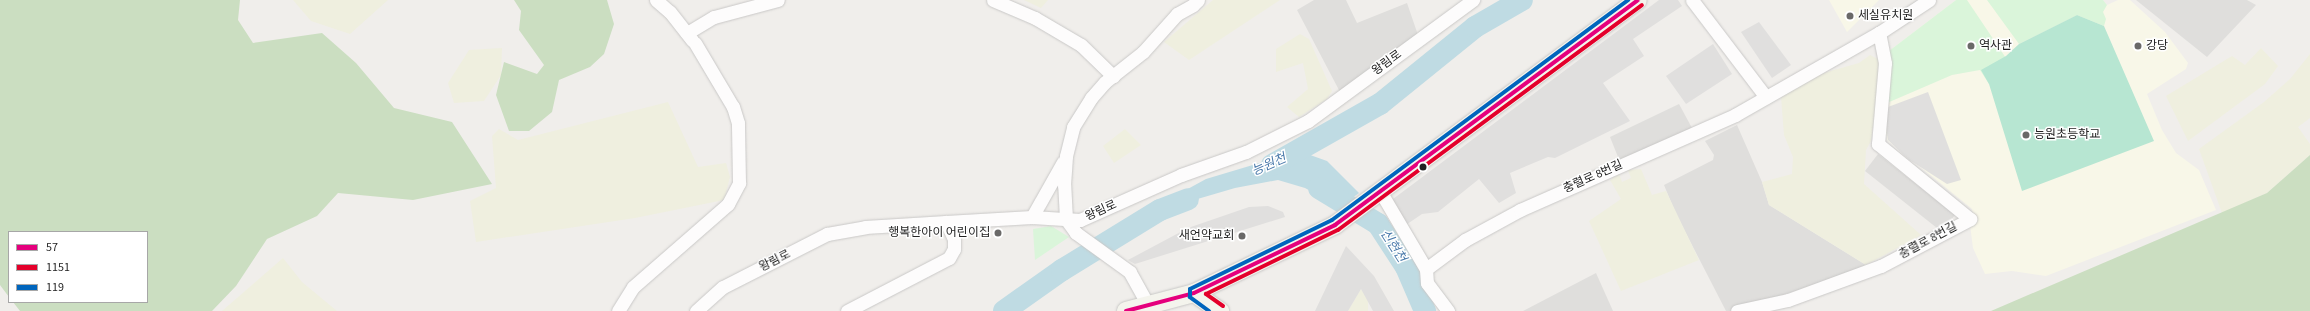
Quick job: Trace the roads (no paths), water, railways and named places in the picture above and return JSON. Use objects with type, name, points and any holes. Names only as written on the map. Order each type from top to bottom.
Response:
[{"type":"main road","points":[[1126,311],[1194,293],[1335,225],[1638,0]]},
{"type":"main road","points":[[1194,293],[1220,311]]},
{"type":"street","points":[[618,311],[633,287],[728,204],[738,183],[738,123],[733,107],[693,40],[670,12],[656,0]]},
{"type":"street","points":[[693,40],[714,17],[778,0]]},
{"type":"street","points":[[993,0],[1035,18],[1081,45],[1113,76]]},
{"type":"street","points":[[1148,305],[1127,269],[1076,233],[1066,219],[1064,185],[1066,156],[1073,127],[1084,108],[1113,76],[1143,52],[1177,14],[1194,6],[1198,0]]},
{"type":"street","name":"왕림로","points":[[696,311],[723,287],[827,234],[865,227],[1032,217],[1080,220],[1181,175],[1246,152],[1308,121],[1473,0]]},
{"type":"street","points":[[1692,0],[1766,98]]},
{"type":"street","name":"충렬로 8번길","points":[[1426,268],[1465,240],[1507,217],[1735,115],[1879,33],[1929,0]]},
{"type":"street","name":"충렬로 8번길","points":[[1737,311],[1788,300],[1881,266],[1970,219],[1878,144],[1885,63],[1879,33]]},
{"type":"street","points":[[1032,217],[1066,156]]},
{"type":"street","points":[[1380,191],[1426,268],[1426,283],[1448,311]]},
{"type":"street","points":[[847,311],[949,258],[954,249],[954,239],[946,222]]},
{"type":"water","points":[[1299,151],[1327,161],[1359,193],[1340,207],[1305,188],[1278,180],[1235,188],[1160,210],[1136,225],[1164,202],[1206,179]]},
{"type":"water","points":[[1371,213],[1381,224],[1383,231],[1363,222],[1362,220]]},
{"type":"waterway","name":"능원천","points":[[1272,165],[1380,104],[1475,27],[1522,0]]},
{"type":"waterway","name":"신현천","points":[[1319,188],[1378,224],[1406,267],[1425,311]]},
{"type":"waterway","name":"능원천","points":[[1004,311],[1062,270],[1160,210],[1188,199]]},
{"type":"place","name":"세실유치원","points":[[1850,16]]},
{"type":"place","name":"역사관","points":[[1971,46]]},
{"type":"place","name":"강당","points":[[2138,46]]},
{"type":"place","name":"능원초등학교","points":[[2026,135]]},
{"type":"place","name":"행복한아이 어린이집","points":[[998,233]]},
{"type":"place","name":"새언약교회","points":[[1242,236]]}]
